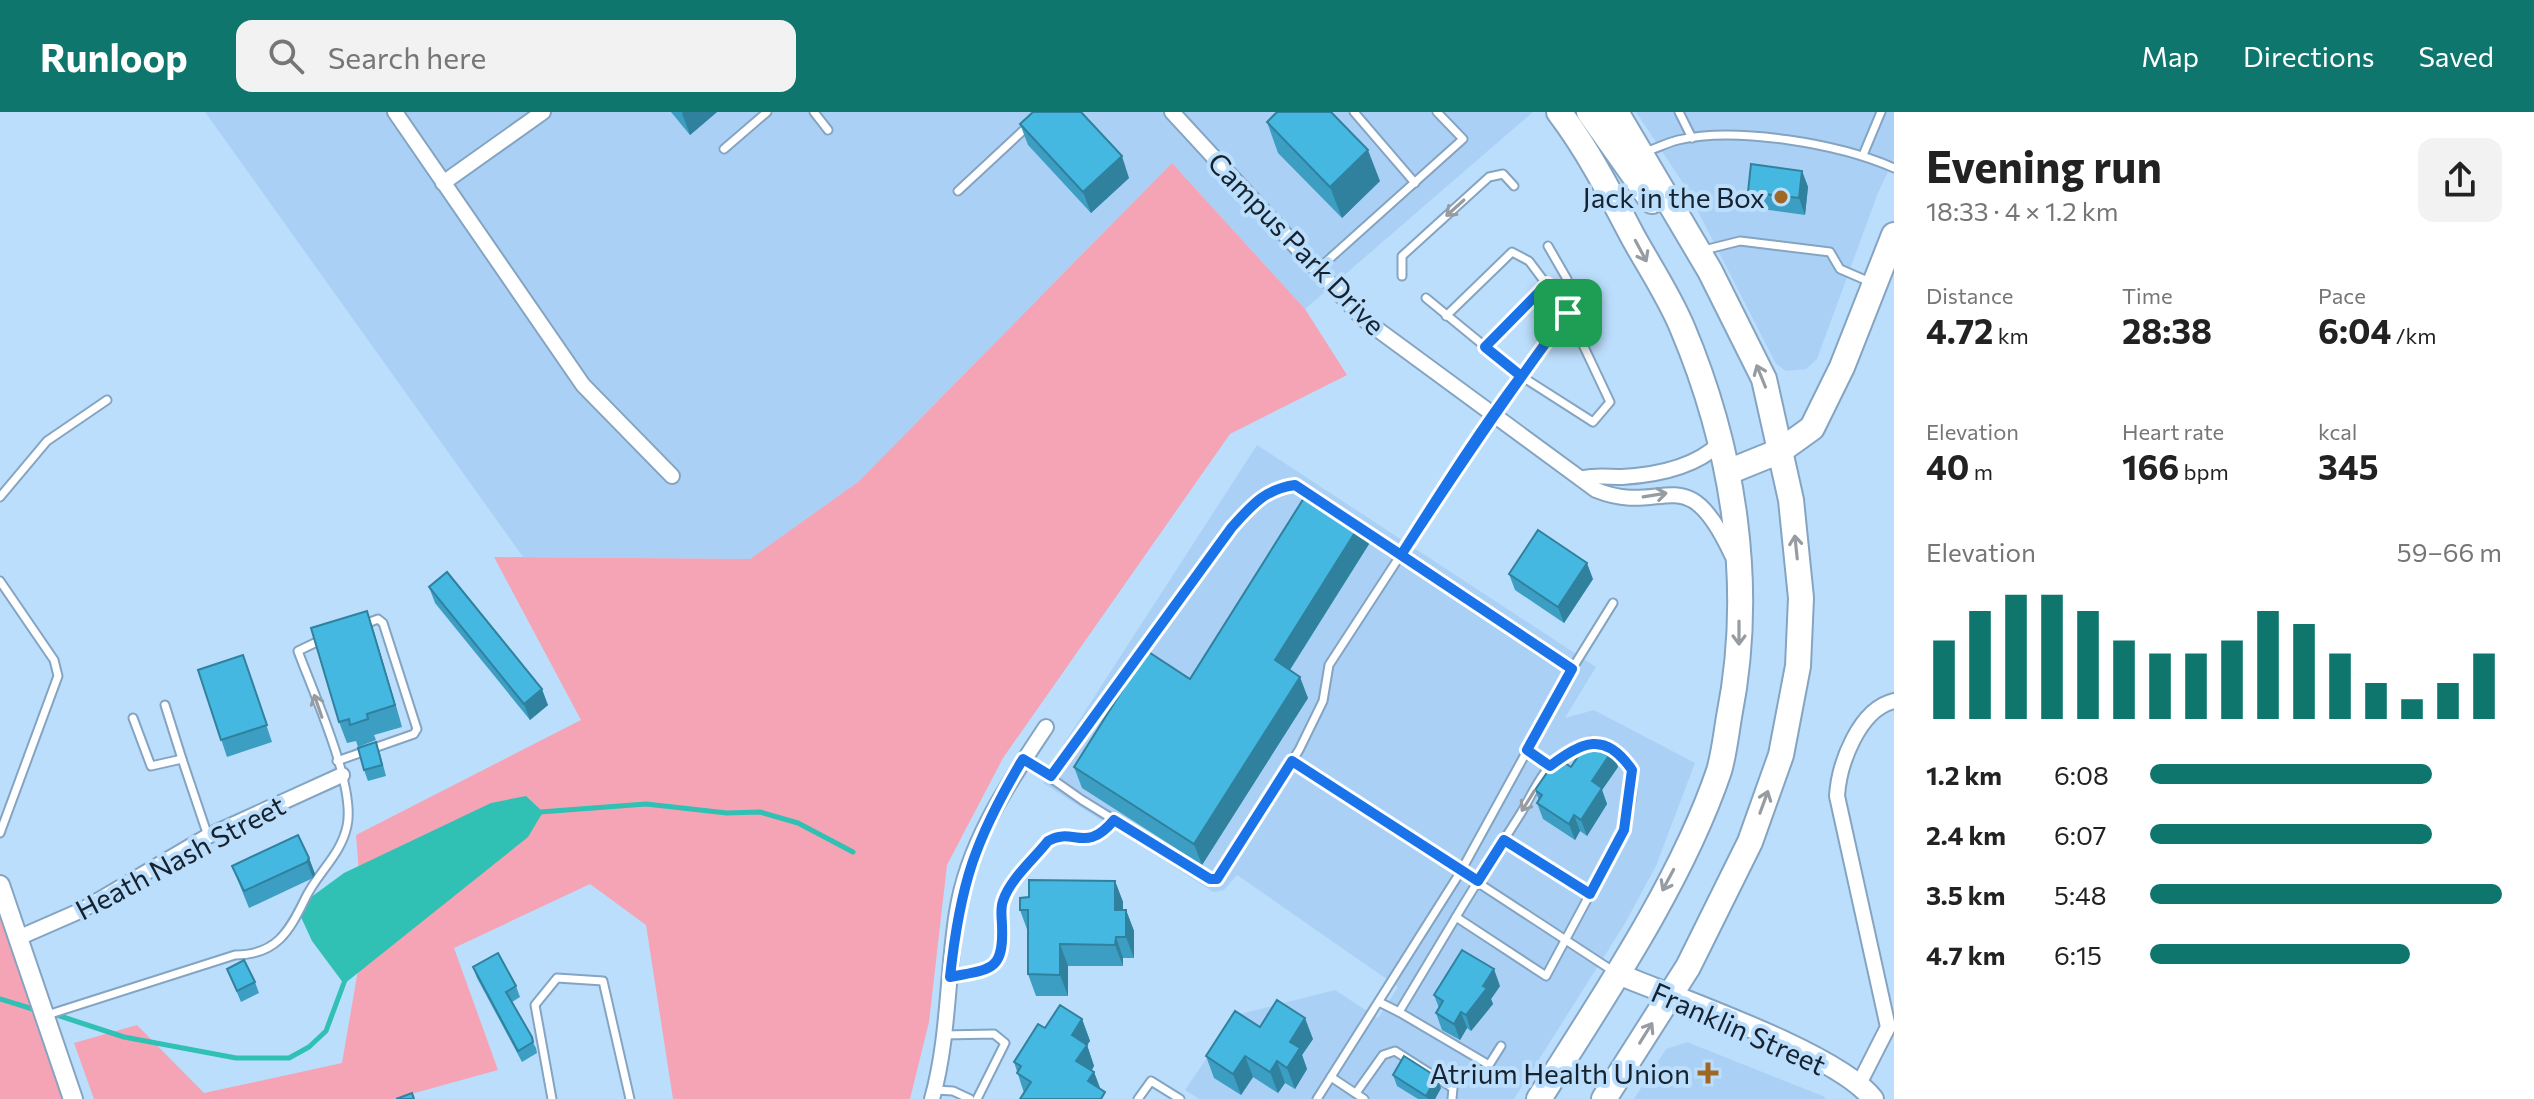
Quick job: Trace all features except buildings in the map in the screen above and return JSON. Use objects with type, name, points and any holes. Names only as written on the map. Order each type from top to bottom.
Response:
[{"type":"highway","points":[[1539,1099],[1618,974],[1701,819],[1720,767],[1740,664],[1739,531],[1728,472],[1682,327],[1622,215],[1559,112]]},
{"type":"highway","points":[[1589,112],[1632,158],[1698,252],[1764,379],[1791,500],[1801,598],[1798,666],[1781,755],[1750,842],[1688,967],[1604,1099]]},
{"type":"highway","points":[[1616,112],[1632,158]]},
{"type":"highway","points":[[1728,472],[1780,451],[1812,428],[1842,367],[1894,235]]},
{"type":"main road","name":"Franklin Street","points":[[1618,974],[1808,1054],[1866,1092]]},
{"type":"street","points":[[395,112],[583,385],[672,476]]},
{"type":"street","points":[[443,183],[543,112]]},
{"type":"street","name":"Campus Park Drive","points":[[1172,112],[1362,318],[1584,478],[1596,490],[1621,498],[1667,493],[1689,497],[1714,522],[1739,571]]},
{"type":"street","points":[[1584,478],[1639,475],[1682,466],[1701,459],[1719,444]]},
{"type":"street","points":[[1866,1092],[1888,1027],[1837,796],[1838,778],[1850,746],[1875,710],[1894,701]]},
{"type":"street","points":[[933,1095],[957,909],[966,875],[996,805],[1046,727]]},
{"type":"street","name":"Heath Nash Street","points":[[18,938],[82,910],[208,836],[340,768]]},
{"type":"street","points":[[0,885],[73,1099]]},
{"type":"lane","points":[[724,149],[767,112]]},
{"type":"lane","points":[[814,112],[828,130]]},
{"type":"lane","points":[[958,191],[1043,112]]},
{"type":"lane","points":[[1354,112],[1415,183]]},
{"type":"lane","points":[[1317,270],[1463,139],[1437,112]]},
{"type":"lane","points":[[1679,112],[1692,138]]},
{"type":"lane","points":[[1863,155],[1881,112]]},
{"type":"lane","points":[[1632,158],[1692,138],[1769,139],[1839,147],[1894,168]]},
{"type":"lane","points":[[1402,276],[1402,256],[1489,177],[1503,174],[1514,186]]},
{"type":"lane","points":[[1698,252],[1740,241],[1830,252],[1840,269],[1874,284]]},
{"type":"lane","points":[[1548,246],[1567,279],[1560,303]]},
{"type":"lane","points":[[1426,298],[1446,316],[1521,376],[1593,422],[1610,402],[1568,313],[1529,261],[1512,252],[1446,316]]},
{"type":"lane","points":[[1485,347],[1547,284]]},
{"type":"lane","points":[[1023,759],[1114,820],[1210,879],[1217,879],[1292,761],[1323,701],[1329,665],[1493,413],[1568,313]]},
{"type":"lane","points":[[0,497],[47,441],[107,400]]},
{"type":"lane","points":[[1051,776],[1232,527],[1258,498],[1275,488],[1295,485],[1325,503]]},
{"type":"lane","points":[[1351,520],[1572,669]]},
{"type":"lane","points":[[0,581],[54,660],[58,676],[0,833]]},
{"type":"lane","points":[[1317,1099],[1461,871],[1572,669],[1613,603]]},
{"type":"lane","points":[[340,768],[414,734],[417,729],[383,623],[378,619],[353,628]]},
{"type":"lane","points":[[45,1016],[235,955],[255,954],[280,942],[341,845],[348,811],[340,768],[298,651],[328,637]]},
{"type":"lane","points":[[165,705],[208,836]]},
{"type":"lane","points":[[133,718],[151,766],[182,759]]},
{"type":"lane","points":[[1399,1012],[1456,917],[1478,881],[1550,766],[1581,744],[1599,743],[1623,757],[1632,770],[1624,830],[1546,976],[1456,917]]},
{"type":"lane","points":[[1527,750],[1550,766]]},
{"type":"lane","points":[[1292,761],[1618,974]]},
{"type":"lane","points":[[950,977],[988,969],[998,963],[1003,952],[1002,904],[1008,890],[1048,841],[1055,837],[1090,839],[1103,833],[1114,820]]},
{"type":"lane","points":[[1504,840],[1590,894]]},
{"type":"lane","points":[[552,1099],[535,1005],[557,978],[603,981],[630,1099]]},
{"type":"lane","points":[[1379,1002],[1489,1065],[1501,1046]]},
{"type":"lane","points":[[943,1035],[994,1034],[1005,1043],[977,1099]]},
{"type":"lane","points":[[1356,1093],[1383,1055],[1395,1051],[1453,1088],[1452,1099]]},
{"type":"lane","points":[[1331,1077],[1364,1099]]},
{"type":"lane","points":[[1138,1099],[1151,1081],[1180,1099]]},
{"type":"lane","points":[[933,1095],[953,1091],[970,1099]]},
{"type":"shaded area","points":[[205,112],[1533,112],[1305,309],[1172,163],[858,482],[750,559],[523,557]]},
{"type":"shaded area","points":[[1636,112],[1894,112],[1894,159],[1878,193],[1817,359],[1806,369],[1786,371],[1776,364],[1685,186]]},
{"type":"shaded area","points":[[1172,163],[1305,309],[1347,375],[1230,434],[1003,758],[947,865],[929,1022],[910,1099],[673,1099],[646,925],[590,884],[454,948],[498,1070],[393,1099],[94,1099],[74,1043],[137,1025],[204,1093],[342,1063],[364,935],[356,835],[581,720],[494,557],[750,559],[858,482]]},
{"type":"shaded area","points":[[1257,445],[1596,667],[1565,718],[1594,710],[1695,763],[1656,866],[1624,925],[1514,1099],[1199,1099],[1185,1090],[1236,1015],[1335,990],[1378,1018],[1398,987],[1237,875],[1224,890],[1213,892],[1043,783],[1065,742]]},
{"type":"shaded area","points":[[526,796],[543,812],[528,837],[344,984],[312,941],[300,915],[303,903],[344,873],[491,803]]},
{"type":"shaded area","points":[[0,912],[64,1099],[0,1099]]},
{"type":"shaded area","name":"Atrium Health Union","points":[[1687,1042],[1826,1099],[1634,1099],[1666,1049]]},
{"type":"waterway","points":[[540,812],[646,804],[727,813],[760,812],[798,823],[853,852]]},
{"type":"waterway","points":[[54,1014],[124,1037],[236,1058],[289,1058],[309,1047],[326,1031],[345,980]]},
{"type":"waterway","points":[[0,999],[36,1010]]},
{"type":"place","name":"Jack in the Box","points":[[1781,197]]},
{"type":"place","name":"Atrium Health Union","points":[[1708,1073]]},
{"type":"route","points":[[1568,313],[1493,413],[1447,484],[1401,555],[1295,485],[1275,488],[1258,498],[1232,527],[1051,776],[1023,759],[996,805],[966,875],[957,909],[950,977],[988,969],[998,963],[1003,952],[1002,904],[1008,890],[1048,841],[1055,837],[1090,839],[1103,833],[1114,820],[1210,879],[1217,879],[1292,761],[1478,881],[1504,840],[1590,894],[1624,830],[1632,770],[1623,757],[1599,743],[1581,744],[1550,766],[1527,750],[1572,669],[1401,555],[1447,484],[1493,413],[1521,376],[1485,347],[1547,284],[1568,313]]}]
